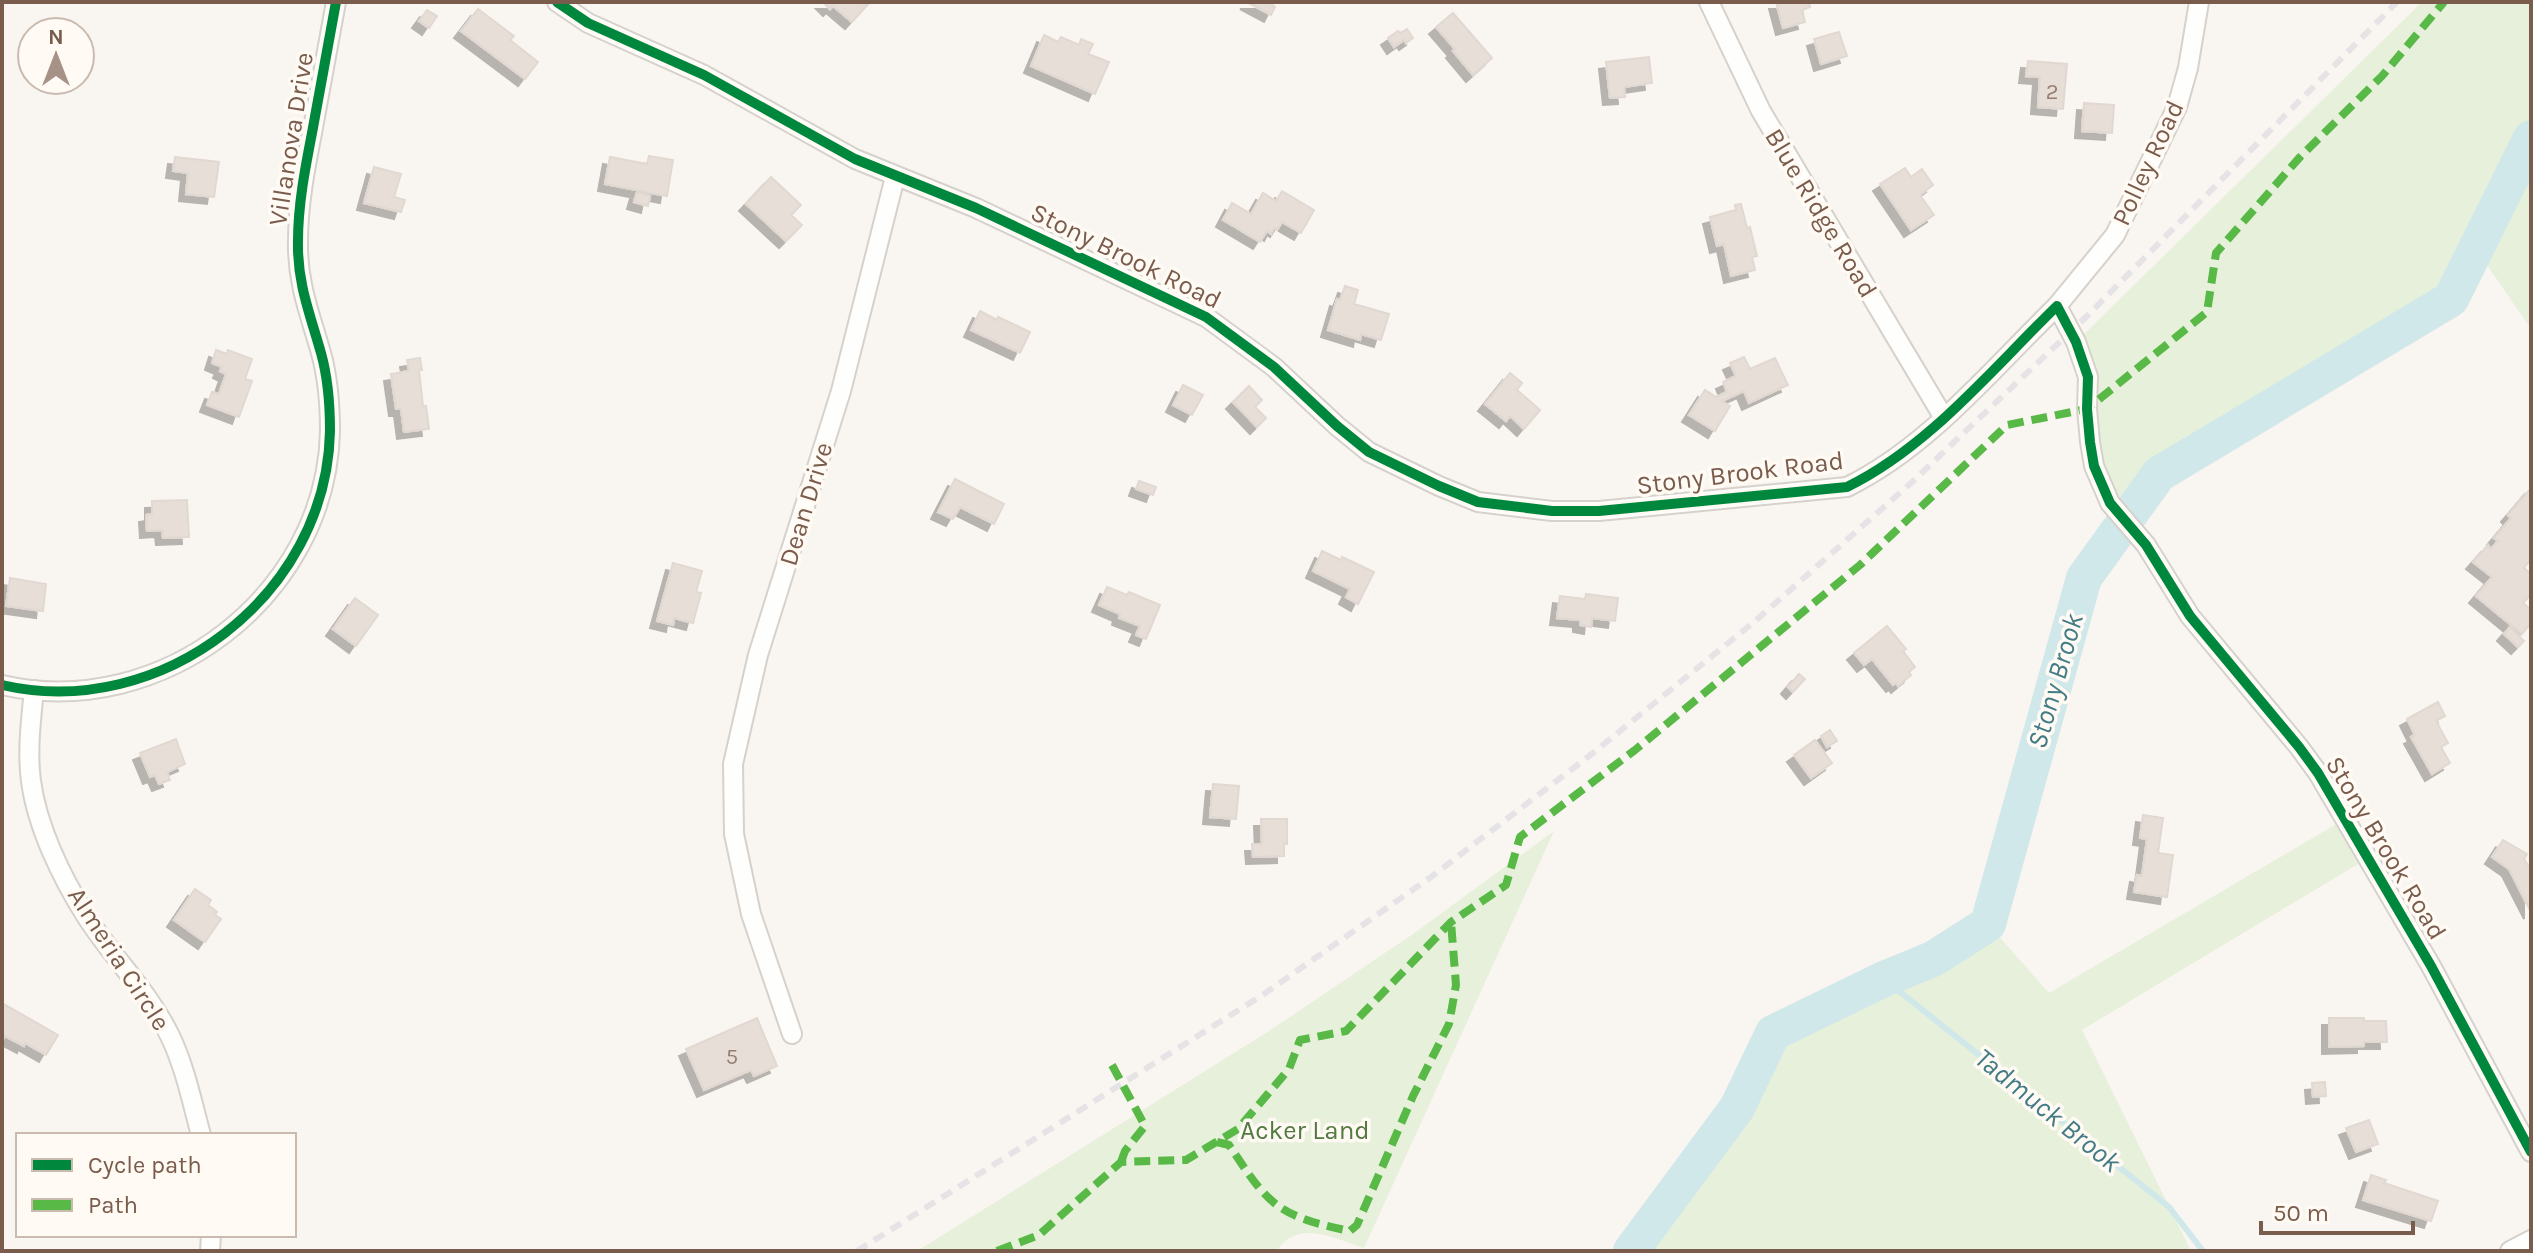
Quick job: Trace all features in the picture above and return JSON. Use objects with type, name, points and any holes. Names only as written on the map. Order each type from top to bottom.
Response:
[{"type":"street","name":"Villanova Drive","points":[[2,685],[61,691],[116,686],[168,669],[192,657],[237,625],[257,606],[282,574],[303,539],[322,488],[328,448],[329,407],[321,353],[301,289],[297,243],[304,174],[336,2]]},
{"type":"street","name":"Stony Brook Road","points":[[557,2],[605,32],[704,75],[855,159],[976,208],[1206,317],[1274,367],[1369,452],[1478,502],[1552,511],[1599,511],[1847,487],[1875,473],[1944,418],[2057,306],[2076,342],[2088,377],[2087,409],[2094,466],[2110,503],[2146,545],[2190,616],[2318,773],[2431,966],[2531,1152]]},
{"type":"street","name":"Blue Ridge Road","points":[[1709,2],[1761,111],[1944,418]]},
{"type":"street","name":"Polley Road","points":[[2057,306],[2115,235],[2177,107],[2188,68],[2199,2]]},
{"type":"street","name":"Dean Drive","points":[[792,1034],[751,914],[734,834],[733,764],[758,655],[841,391],[895,177]]},
{"type":"street","name":"Almeria Circle","points":[[34,690],[31,781],[46,840],[86,916],[170,1036],[200,1133]]},
{"type":"street","points":[[2510,1251],[2531,1240]]},
{"type":"green space","points":[[2422,2],[2531,2],[2531,329],[2476,249],[2451,299],[2110,503],[2076,342]]},
{"type":"green space","points":[[2345,819],[2368,858],[2082,1030],[2191,1251],[1631,1251],[1737,1108],[1773,1033],[1988,924],[2049,993]]},
{"type":"green space","name":"Acker Land","points":[[1554,831],[1364,1248],[1329,1236],[1306,1233],[1285,1241],[1277,1251],[917,1251],[1269,1031],[1413,934]]},
{"type":"building","points":[[823,2],[870,2],[852,22]]},
{"type":"building","points":[[1247,2],[1269,2],[1275,7],[1271,15]]},
{"type":"building","points":[[1776,2],[1809,2],[1810,7],[1802,10],[1805,22],[1783,28]]},
{"type":"building","points":[[478,9],[514,36],[510,40],[538,62],[525,79],[461,31]]},
{"type":"building","points":[[427,10],[437,16],[429,28],[419,21]]},
{"type":"building","points":[[1453,13],[1492,58],[1473,75],[1436,27]]},
{"type":"building","points":[[1407,29],[1413,38],[1394,47],[1388,38]]},
{"type":"building","points":[[1839,32],[1847,56],[1821,64],[1814,39]]},
{"type":"building","points":[[1044,35],[1058,42],[1061,37],[1079,45],[1081,39],[1093,44],[1088,54],[1109,62],[1095,94],[1031,66]]},
{"type":"building","points":[[1649,57],[1652,83],[1624,87],[1625,97],[1610,98],[1606,62]]},
{"type":"building","points":[[2028,61],[2067,64],[2063,109],[2038,107],[2040,77],[2026,76]]},
{"type":"building","points":[[2084,103],[2114,105],[2112,133],[2082,131]]},
{"type":"building","points":[[649,156],[673,160],[667,196],[605,184],[610,157],[647,164]]},
{"type":"building","points":[[175,157],[219,162],[214,197],[186,194],[188,173],[173,171]]},
{"type":"building","points":[[374,167],[401,174],[394,197],[405,200],[401,212],[364,203]]},
{"type":"building","points":[[1905,168],[1911,177],[1922,169],[1933,185],[1920,195],[1934,215],[1911,230],[1880,184]]},
{"type":"building","points":[[771,177],[801,205],[791,215],[802,225],[786,241],[746,204]]},
{"type":"building","points":[[1282,191],[1314,210],[1301,233],[1282,222],[1271,234],[1267,231],[1260,242],[1223,220],[1232,203],[1251,214],[1263,193],[1276,201]]},
{"type":"building","points":[[637,192],[650,196],[648,206],[634,202]]},
{"type":"building","points":[[1741,204],[1757,256],[1752,257],[1755,270],[1731,276],[1724,244],[1717,246],[1710,217],[1736,210],[1735,205]]},
{"type":"building","points":[[1345,286],[1358,290],[1354,304],[1389,314],[1381,340],[1361,334],[1360,340],[1328,330],[1337,299],[1340,300]]},
{"type":"building","points":[[980,311],[1030,332],[1020,353],[971,330]]},
{"type":"building","points":[[216,350],[227,354],[228,350],[252,359],[245,379],[252,381],[239,417],[207,405],[212,392],[219,394],[226,374],[220,371],[222,367],[212,363]]},
{"type":"building","points":[[1744,357],[1750,369],[1775,358],[1788,385],[1749,403],[1744,391],[1722,401],[1730,406],[1715,431],[1689,415],[1705,390],[1716,397],[1727,392],[1723,382],[1736,376],[1730,363]]},
{"type":"building","points":[[420,358],[423,406],[426,406],[429,429],[404,432],[401,409],[396,409],[391,374],[409,371],[407,360]]},
{"type":"building","points":[[1510,373],[1522,383],[1517,390],[1540,410],[1524,429],[1510,416],[1506,421],[1485,404]]},
{"type":"building","points":[[1183,385],[1203,395],[1192,415],[1173,405]]},
{"type":"building","points":[[1249,386],[1262,400],[1255,407],[1266,418],[1257,427],[1233,402]]},
{"type":"building","points":[[955,479],[1004,504],[994,524],[960,507],[953,519],[938,512]]},
{"type":"building","points":[[1139,481],[1156,487],[1153,495],[1136,489]]},
{"type":"building","points":[[2531,488],[2531,559],[2524,568],[2531,574],[2531,594],[2523,603],[2531,610],[2531,623],[2522,634],[2476,596],[2492,577],[2473,562],[2488,545],[2491,549],[2498,541],[2494,538],[2511,518],[2508,515]]},
{"type":"building","points":[[187,500],[189,537],[163,538],[162,530],[147,531],[146,515],[152,514],[152,501]]},
{"type":"building","points":[[1322,551],[1374,572],[1358,604],[1346,597],[1350,589],[1313,571]]},
{"type":"building","points":[[673,563],[702,571],[696,592],[701,593],[693,623],[674,618],[673,625],[657,621]]},
{"type":"building","points":[[10,578],[46,584],[43,611],[6,606]]},
{"type":"building","points":[[1107,587],[1160,605],[1146,639],[1136,635],[1140,626],[1119,618],[1120,614],[1099,605]]},
{"type":"building","points":[[1586,594],[1618,598],[1615,621],[1592,618],[1591,627],[1580,625],[1580,620],[1557,618],[1560,596],[1585,599]]},
{"type":"building","points":[[355,598],[378,615],[356,646],[333,629]]},
{"type":"building","points":[[1887,626],[1906,649],[1903,651],[1915,667],[1898,686],[1896,683],[1893,685],[1872,659],[1864,665],[1854,653]]},
{"type":"building","points":[[2510,627],[2524,641],[2518,647],[2504,634]]},
{"type":"building","points":[[1799,674],[1805,679],[1793,692],[1788,687]]},
{"type":"building","points":[[2438,702],[2445,716],[2436,721],[2448,743],[2441,747],[2450,763],[2432,774],[2411,737],[2415,735],[2407,719]]},
{"type":"building","points":[[1830,730],[1837,741],[1827,747],[1821,736]]},
{"type":"building","points":[[176,739],[185,764],[167,772],[170,780],[159,784],[155,775],[150,777],[140,753]]},
{"type":"building","points":[[1815,740],[1832,763],[1811,778],[1794,755]]},
{"type":"building","points":[[1213,784],[1239,786],[1236,819],[1210,817]]},
{"type":"building","points":[[2143,815],[2163,818],[2158,853],[2173,855],[2167,897],[2134,892],[2137,875],[2142,876],[2147,839],[2140,838]]},
{"type":"building","points":[[1261,819],[1287,819],[1284,856],[1253,857],[1252,844],[1262,844]]},
{"type":"building","points":[[2503,840],[2527,854],[2524,859],[2531,870],[2531,912],[2509,869],[2492,857]]},
{"type":"building","points":[[195,889],[211,900],[208,905],[221,919],[205,942],[174,920]]},
{"type":"building","points":[[2,1003],[58,1035],[46,1055],[5,1036],[2,1041]]},
{"type":"building","points":[[757,1018],[777,1066],[754,1076],[751,1070],[704,1090],[686,1049]]},
{"type":"building","points":[[2329,1018],[2386,1021],[2387,1042],[2329,1047]]},
{"type":"building","points":[[2325,1082],[2326,1096],[2313,1097],[2312,1083]]},
{"type":"building","points":[[2369,1120],[2378,1144],[2356,1152],[2346,1128]]},
{"type":"building","points":[[2371,1175],[2386,1180],[2384,1183],[2438,1201],[2431,1221],[2363,1200]]},
{"type":"waterway","name":"Stony Brook","points":[[1631,1251],[1737,1108],[1773,1033],[1884,979],[1933,959],[1988,924],[2084,578],[2159,474],[2451,299],[2531,138]]},
{"type":"waterway","name":"Tadmuck Brook","points":[[1884,979],[2169,1207],[2203,1251]]},
{"type":"railway","points":[[857,1251],[1264,994],[1431,877],[1593,753],[1754,622],[1911,483],[2087,316],[2397,2]]},
{"type":"marked path","points":[[997,1251],[1039,1235],[1121,1162],[1186,1160],[1238,1129],[1289,1069],[1300,1040],[1346,1031],[1451,922],[1506,885],[1520,837],[1635,750],[1860,565],[2007,425],[2087,409],[2207,312],[2216,253],[2300,157],[2382,76],[2444,2]]},
{"type":"marked path","points":[[1217,1142],[1229,1145],[1263,1192],[1293,1215],[1350,1231],[1357,1225],[1413,1096],[1449,1024],[1456,985],[1451,922]]},
{"type":"marked path","points":[[1112,1065],[1145,1126],[1125,1151],[1121,1162]]},
{"type":"cycle path","points":[[2,685],[62,691],[120,684],[175,664],[224,633],[267,593],[300,545],[322,491],[330,431],[325,372],[300,271],[299,214],[336,2]]},
{"type":"cycle path","points":[[557,2],[588,23],[704,75],[855,159],[976,208],[1206,317],[1274,367],[1369,452],[1478,502],[1552,511],[1599,511],[1847,487],[1905,451],[1932,429],[2057,306],[2076,342],[2088,377],[2087,409],[2094,466],[2110,503],[2146,545],[2190,616],[2318,773],[2431,966],[2531,1152]]}]
